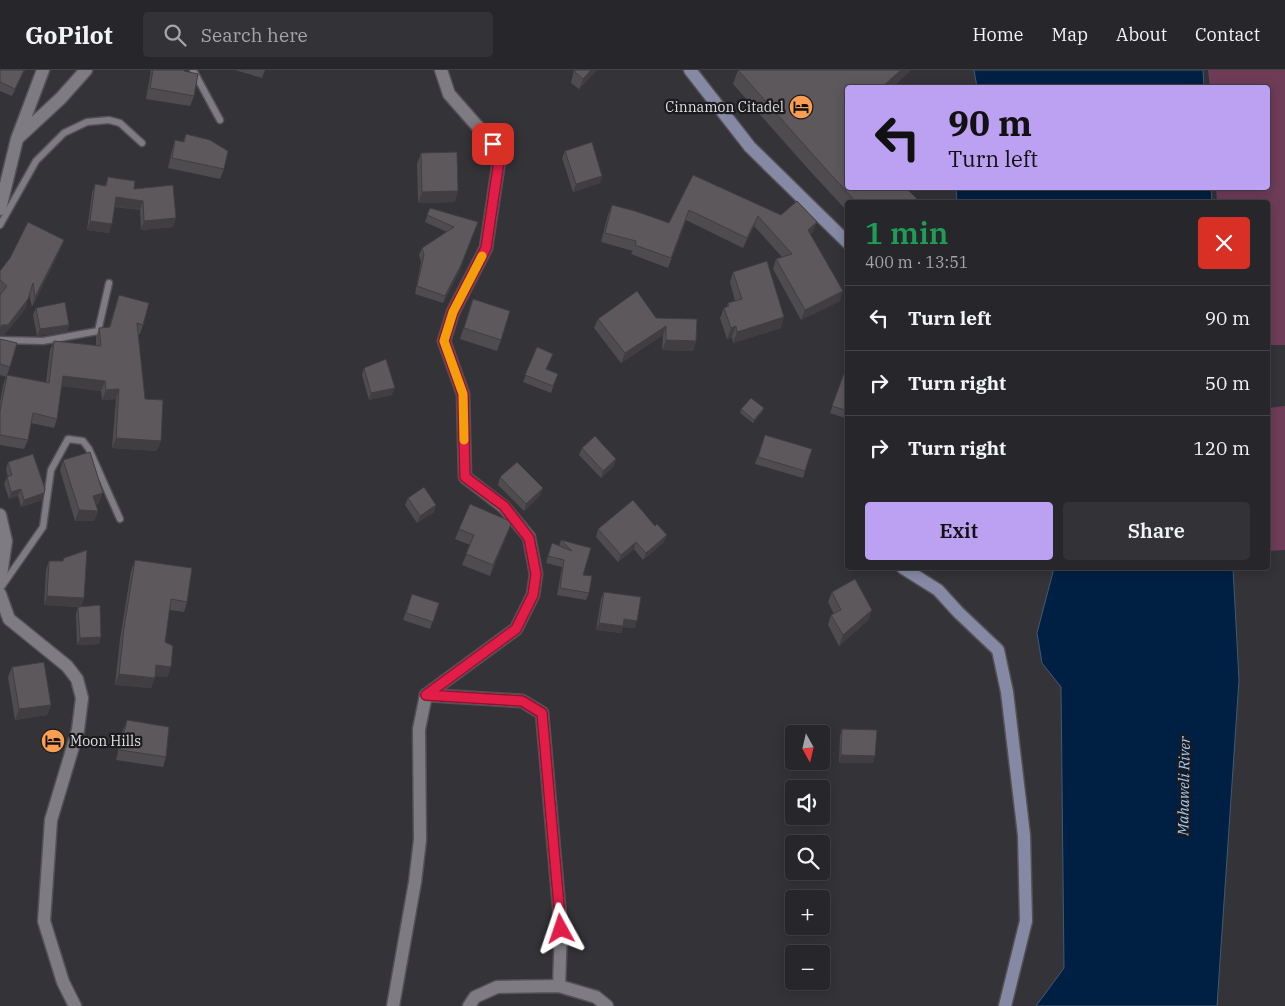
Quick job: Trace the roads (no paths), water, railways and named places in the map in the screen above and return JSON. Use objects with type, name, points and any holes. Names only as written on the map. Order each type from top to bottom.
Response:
[{"type":"street","points":[[0,209],[17,139],[43,70]]},
{"type":"street","points":[[17,139],[61,98],[86,70]]},
{"type":"street","points":[[393,1006],[415,882],[420,840],[419,729],[426,695],[516,629],[533,595],[536,574],[529,538],[504,506],[465,477],[463,394],[444,341],[453,312],[486,248],[499,161],[493,144],[449,94],[441,70]]},
{"type":"street","points":[[690,70],[750,147],[845,240]]},
{"type":"street","points":[[0,515],[6,541],[0,582]]},
{"type":"street","points":[[907,570],[938,590],[998,650],[1000,658],[1007,692],[1024,835],[1026,921],[1005,1006]]},
{"type":"street","points":[[0,594],[9,619],[67,666],[77,679],[82,698],[78,730],[51,820],[44,921],[62,982],[74,1006]]},
{"type":"street","points":[[426,695],[522,701],[542,713],[561,929],[559,986]]},
{"type":"street","points":[[469,1006],[475,997],[498,987],[559,986],[596,997],[607,1006]]},
{"type":"lane","points":[[193,70],[220,120]]},
{"type":"lane","points":[[0,225],[36,161],[64,134],[87,122],[109,120],[120,123],[142,143]]},
{"type":"lane","points":[[0,340],[44,341],[98,331],[109,283]]},
{"type":"lane","points":[[0,589],[42,527],[51,470],[68,439],[82,441],[89,449],[120,519]]},
{"type":"water","points":[[974,70],[1203,70],[1204,85],[977,85]]},
{"type":"water","points":[[956,190],[1211,190],[1212,200],[957,200]]},
{"type":"water","name":"Mahaweli River","points":[[1053,570],[1233,570],[1239,680],[1217,1006],[1036,1006],[1064,968],[1061,687],[1042,663],[1037,633]]},
{"type":"place","name":"Cinnamon Citadel","points":[[801,107]]},
{"type":"place","name":"Moon Hills","points":[[53,741]]}]
